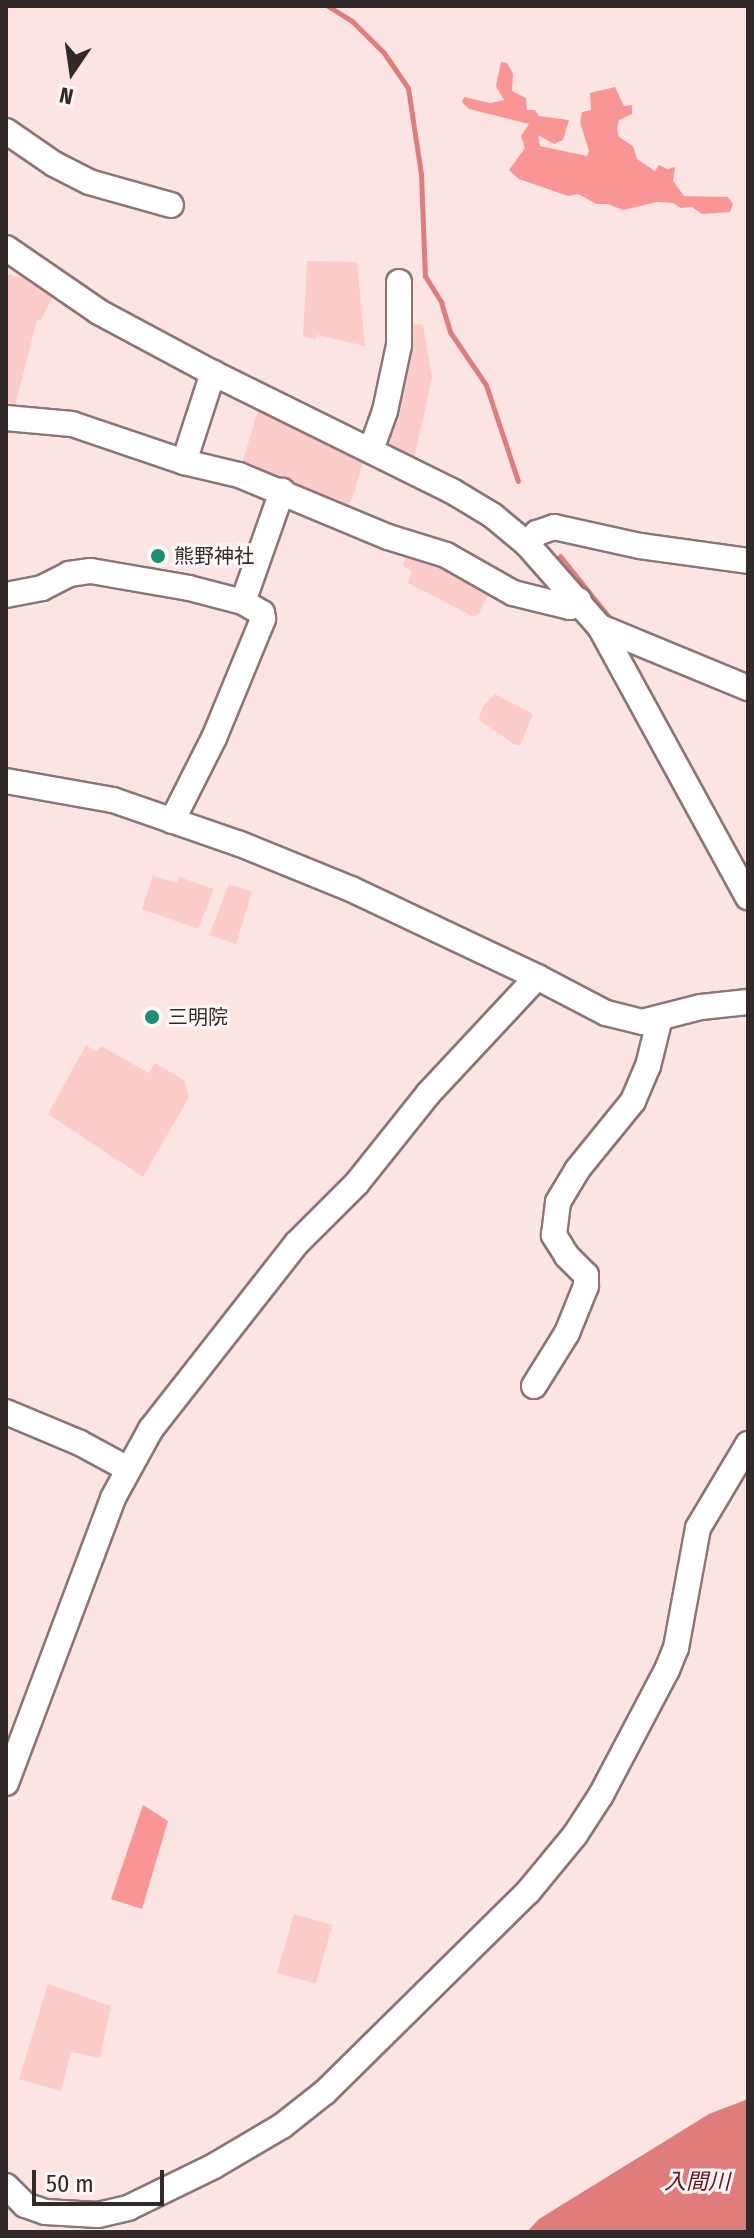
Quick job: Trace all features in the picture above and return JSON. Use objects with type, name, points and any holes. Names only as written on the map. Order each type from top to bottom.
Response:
[{"type":"street","points":[[6,131],[54,164],[89,182],[171,205]]},
{"type":"street","points":[[6,248],[99,312],[213,373],[465,499],[527,544],[600,627],[748,897]]},
{"type":"street","points":[[371,450],[394,375],[401,334],[399,282]]},
{"type":"street","points":[[184,462],[213,373]]},
{"type":"street","points":[[6,418],[72,424],[184,462],[239,475],[388,537],[446,555],[513,593],[570,607],[579,600]]},
{"type":"street","points":[[243,602],[282,491]]},
{"type":"street","points":[[527,544],[537,533],[554,527],[640,546],[748,561]]},
{"type":"street","points":[[6,595],[42,588],[69,574],[91,571],[189,588],[243,602],[262,613],[263,619],[214,738],[172,821]]},
{"type":"street","points":[[600,627],[748,688]]},
{"type":"street","points":[[6,781],[80,792],[240,844],[351,889],[606,1013],[642,1022],[701,1007],[748,1002]]},
{"type":"street","points":[[6,1783],[126,1468],[189,1376],[297,1243],[357,1183],[429,1092],[537,977]]},
{"type":"street","points":[[534,1386],[567,1333],[586,1286],[586,1275],[567,1256],[554,1235],[558,1202],[577,1170],[633,1101],[648,1066],[660,1018]]},
{"type":"street","points":[[6,1412],[80,1443],[126,1468]]},
{"type":"street","points":[[6,2186],[25,2205],[45,2212],[98,2215],[128,2208],[214,2166],[282,2126],[325,2092],[496,1925],[575,1835],[633,1738],[676,1648],[698,1528],[748,1444]]},
{"type":"shaded area","points":[[501,62],[507,63],[513,74],[512,91],[526,98],[527,110],[535,110],[539,116],[569,120],[563,140],[554,144],[538,135],[540,146],[587,156],[589,151],[580,122],[582,112],[591,110],[590,93],[615,87],[624,106],[632,105],[632,114],[619,120],[617,129],[619,137],[633,146],[637,159],[655,171],[659,165],[667,169],[675,167],[673,181],[684,196],[728,197],[733,204],[730,212],[702,214],[692,207],[681,208],[673,203],[657,202],[623,210],[608,204],[597,204],[578,194],[568,196],[519,179],[509,170],[525,148],[521,136],[529,124],[469,109],[462,102],[464,97],[490,103],[504,100],[496,86]]},
{"type":"shaded area","points":[[307,261],[357,262],[365,346],[317,335],[315,340],[303,336]]},
{"type":"shaded area","points":[[6,274],[26,278],[55,292],[41,320],[37,320],[13,414],[6,414]]},
{"type":"shaded area","points":[[409,323],[423,325],[432,378],[414,459],[382,443]]},
{"type":"shaded area","points":[[260,404],[363,461],[353,497],[345,508],[240,470]]},
{"type":"shaded area","points":[[408,545],[492,587],[479,613],[474,617],[408,583],[412,571],[403,566]]},
{"type":"shaded area","points":[[495,694],[533,714],[520,745],[515,745],[479,720],[482,707]]},
{"type":"shaded area","points":[[153,876],[177,883],[179,877],[214,889],[198,929],[142,909]]},
{"type":"shaded area","points":[[229,884],[252,892],[236,944],[209,935]]},
{"type":"shaded area","points":[[86,1045],[96,1052],[101,1046],[149,1073],[155,1063],[185,1081],[189,1097],[143,1177],[48,1114]]},
{"type":"shaded area","points":[[143,1805],[168,1821],[142,1909],[111,1899]]},
{"type":"shaded area","points":[[294,1914],[332,1925],[316,1984],[277,1973]]},
{"type":"shaded area","points":[[48,1984],[111,2006],[100,2058],[71,2052],[61,2091],[19,2079]]},
{"type":"water","name":"入間川","points":[[748,2099],[748,2232],[527,2232],[539,2219],[709,2114]]},
{"type":"waterway","points":[[328,6],[352,21],[384,53],[408,88],[421,174],[425,276],[441,302],[450,332],[486,385],[518,481]]},
{"type":"waterway","points":[[560,556],[612,621]]},
{"type":"waterway","points":[[692,999],[748,989]]},
{"type":"place","name":"熊野神社","points":[[158,556]]},
{"type":"place","name":"三明院","points":[[152,1017]]}]
